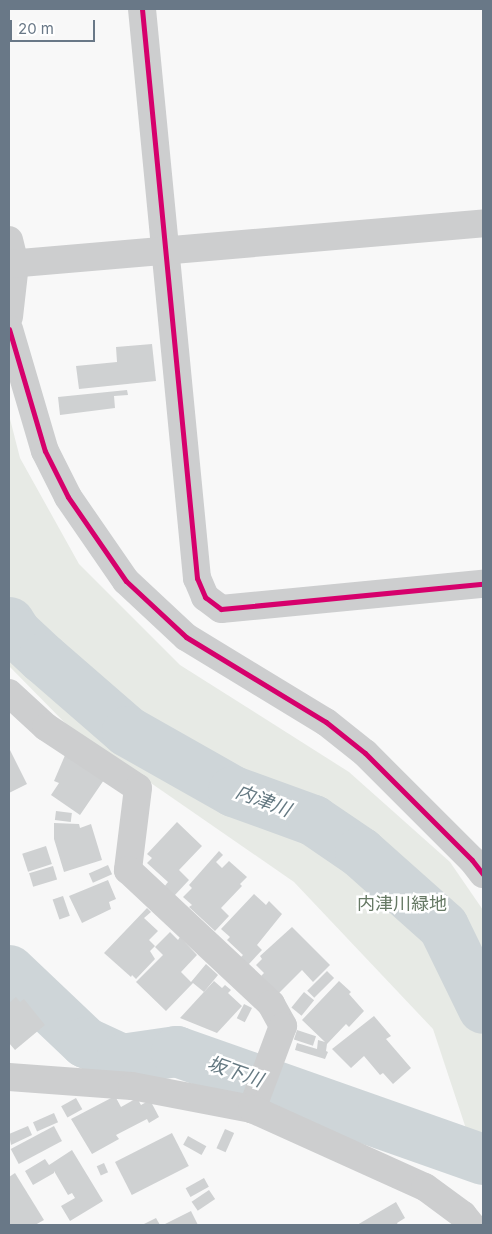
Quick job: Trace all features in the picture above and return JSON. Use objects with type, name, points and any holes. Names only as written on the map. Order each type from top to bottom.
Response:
[{"type":"street","points":[[142,9],[197,578],[205,597],[221,609],[483,584]]},
{"type":"street","points":[[9,317],[11,256],[164,252],[483,223]]},
{"type":"street","points":[[9,329],[45,452],[68,497],[126,581],[186,637],[326,722],[365,753],[472,860],[483,874]]},
{"type":"street","points":[[9,693],[46,726],[138,788],[128,870],[271,1004],[283,1026],[270,1066],[254,1104]]},
{"type":"street","points":[[9,1077],[132,1086],[254,1104],[425,1187],[463,1215],[471,1225]]},
{"type":"green space","name":"内津川緑地","points":[[9,415],[20,458],[79,564],[180,665],[349,772],[450,862],[483,910],[483,1180],[433,1029],[294,882],[67,725],[9,666]]},
{"type":"building","points":[[152,344],[156,381],[79,389],[76,366],[117,362],[116,347]]},
{"type":"building","points":[[127,390],[128,395],[114,396],[115,408],[60,415],[58,397]]},
{"type":"building","points":[[9,748],[27,784],[9,793]]},
{"type":"building","points":[[66,753],[106,777],[80,815],[51,795],[59,783],[54,781]]},
{"type":"building","points":[[56,811],[72,813],[71,822],[55,820]]},
{"type":"building","points":[[177,822],[202,846],[179,870],[189,880],[174,896],[164,887],[168,882],[147,863],[152,858],[147,854]]},
{"type":"building","points":[[54,823],[79,824],[80,828],[91,824],[102,860],[64,872],[54,839]]},
{"type":"building","points":[[46,846],[52,864],[28,872],[22,854]]},
{"type":"building","points":[[219,851],[223,855],[216,862],[222,868],[229,861],[247,877],[240,884],[242,886],[221,908],[229,916],[215,931],[189,907],[192,905],[183,897],[192,888],[189,885]]},
{"type":"building","points":[[108,865],[112,874],[93,883],[89,874]]},
{"type":"building","points":[[53,866],[57,879],[33,887],[29,873]]},
{"type":"building","points":[[108,880],[116,899],[109,902],[111,909],[82,923],[69,896]]},
{"type":"building","points":[[254,894],[266,905],[269,901],[282,914],[257,945],[262,950],[248,965],[240,958],[243,955],[227,940],[230,937],[221,929]]},
{"type":"building","points":[[63,896],[70,916],[59,919],[53,900]]},
{"type":"building","points":[[147,908],[151,912],[144,918],[158,931],[149,940],[155,946],[150,951],[155,959],[136,979],[132,975],[131,977],[104,953]]},
{"type":"building","points":[[292,927],[330,965],[313,982],[302,970],[278,994],[261,976],[264,973],[256,965],[262,959],[260,956]]},
{"type":"building","points":[[170,932],[178,940],[180,937],[197,955],[181,972],[191,982],[206,964],[218,975],[204,992],[193,983],[166,1011],[136,982],[163,955],[155,947]]},
{"type":"building","points":[[327,971],[334,978],[314,998],[307,991]]},
{"type":"building","points":[[214,981],[222,988],[225,985],[231,990],[228,993],[242,1006],[217,1033],[180,1018]]},
{"type":"building","points":[[339,981],[351,992],[349,994],[364,1011],[349,1027],[346,1024],[327,1044],[326,1051],[328,1052],[325,1059],[295,1050],[297,1043],[317,1049],[318,1040],[325,1042],[302,1020]]},
{"type":"building","points":[[304,992],[314,1000],[302,1016],[291,1008]]},
{"type":"building","points":[[16,997],[20,1002],[24,999],[45,1025],[15,1050],[9,1043],[9,1003]]},
{"type":"building","points":[[244,1004],[252,1008],[245,1022],[237,1018]]},
{"type":"building","points":[[374,1016],[391,1036],[386,1039],[411,1068],[393,1084],[383,1073],[380,1075],[364,1056],[351,1068],[332,1049]]},
{"type":"building","points":[[297,1030],[316,1036],[313,1046],[294,1040]]},
{"type":"building","points":[[115,1096],[121,1107],[137,1098],[141,1105],[150,1100],[159,1117],[149,1123],[147,1119],[116,1135],[119,1139],[92,1154],[71,1119]]},
{"type":"building","points":[[76,1098],[82,1109],[67,1118],[61,1106]]},
{"type":"building","points":[[54,1113],[58,1122],[37,1131],[33,1122]]},
{"type":"building","points":[[28,1126],[32,1135],[11,1145],[9,1134]]},
{"type":"building","points":[[54,1126],[62,1141],[19,1164],[11,1149]]},
{"type":"building","points":[[225,1129],[234,1133],[226,1152],[216,1148]]},
{"type":"building","points":[[172,1133],[189,1166],[132,1195],[115,1162]]},
{"type":"building","points":[[188,1136],[206,1146],[202,1155],[183,1145]]},
{"type":"building","points":[[72,1150],[103,1201],[70,1221],[61,1206],[75,1198],[72,1193],[68,1195],[54,1171],[54,1173],[33,1185],[25,1171],[45,1159],[49,1165]]},
{"type":"building","points":[[104,1163],[108,1172],[101,1175],[97,1166]]},
{"type":"building","points":[[15,1173],[44,1220],[35,1225],[9,1225],[9,1177]]},
{"type":"building","points":[[204,1178],[209,1187],[190,1197],[186,1188]]},
{"type":"building","points":[[209,1190],[215,1199],[198,1211],[192,1202]]},
{"type":"building","points":[[396,1202],[405,1218],[397,1223],[398,1225],[357,1225]]},
{"type":"building","points":[[191,1211],[198,1225],[163,1225]]},
{"type":"building","points":[[156,1218],[160,1225],[142,1225]]},
{"type":"waterway","name":"内津川","points":[[9,622],[16,633],[43,658],[127,731],[233,791],[313,820],[360,852],[443,926],[483,1008]]},
{"type":"waterway","name":"坂下川","points":[[9,970],[85,1042],[121,1059],[176,1051],[483,1159]]},
{"type":"waterway","points":[[71,1050],[85,1042]]},
{"type":"cycle path","points":[[142,9],[197,578],[205,597],[221,609],[483,584]]},
{"type":"cycle path","points":[[9,329],[45,451],[68,497],[126,581],[186,637],[326,722],[365,753],[472,860],[483,874]]}]
